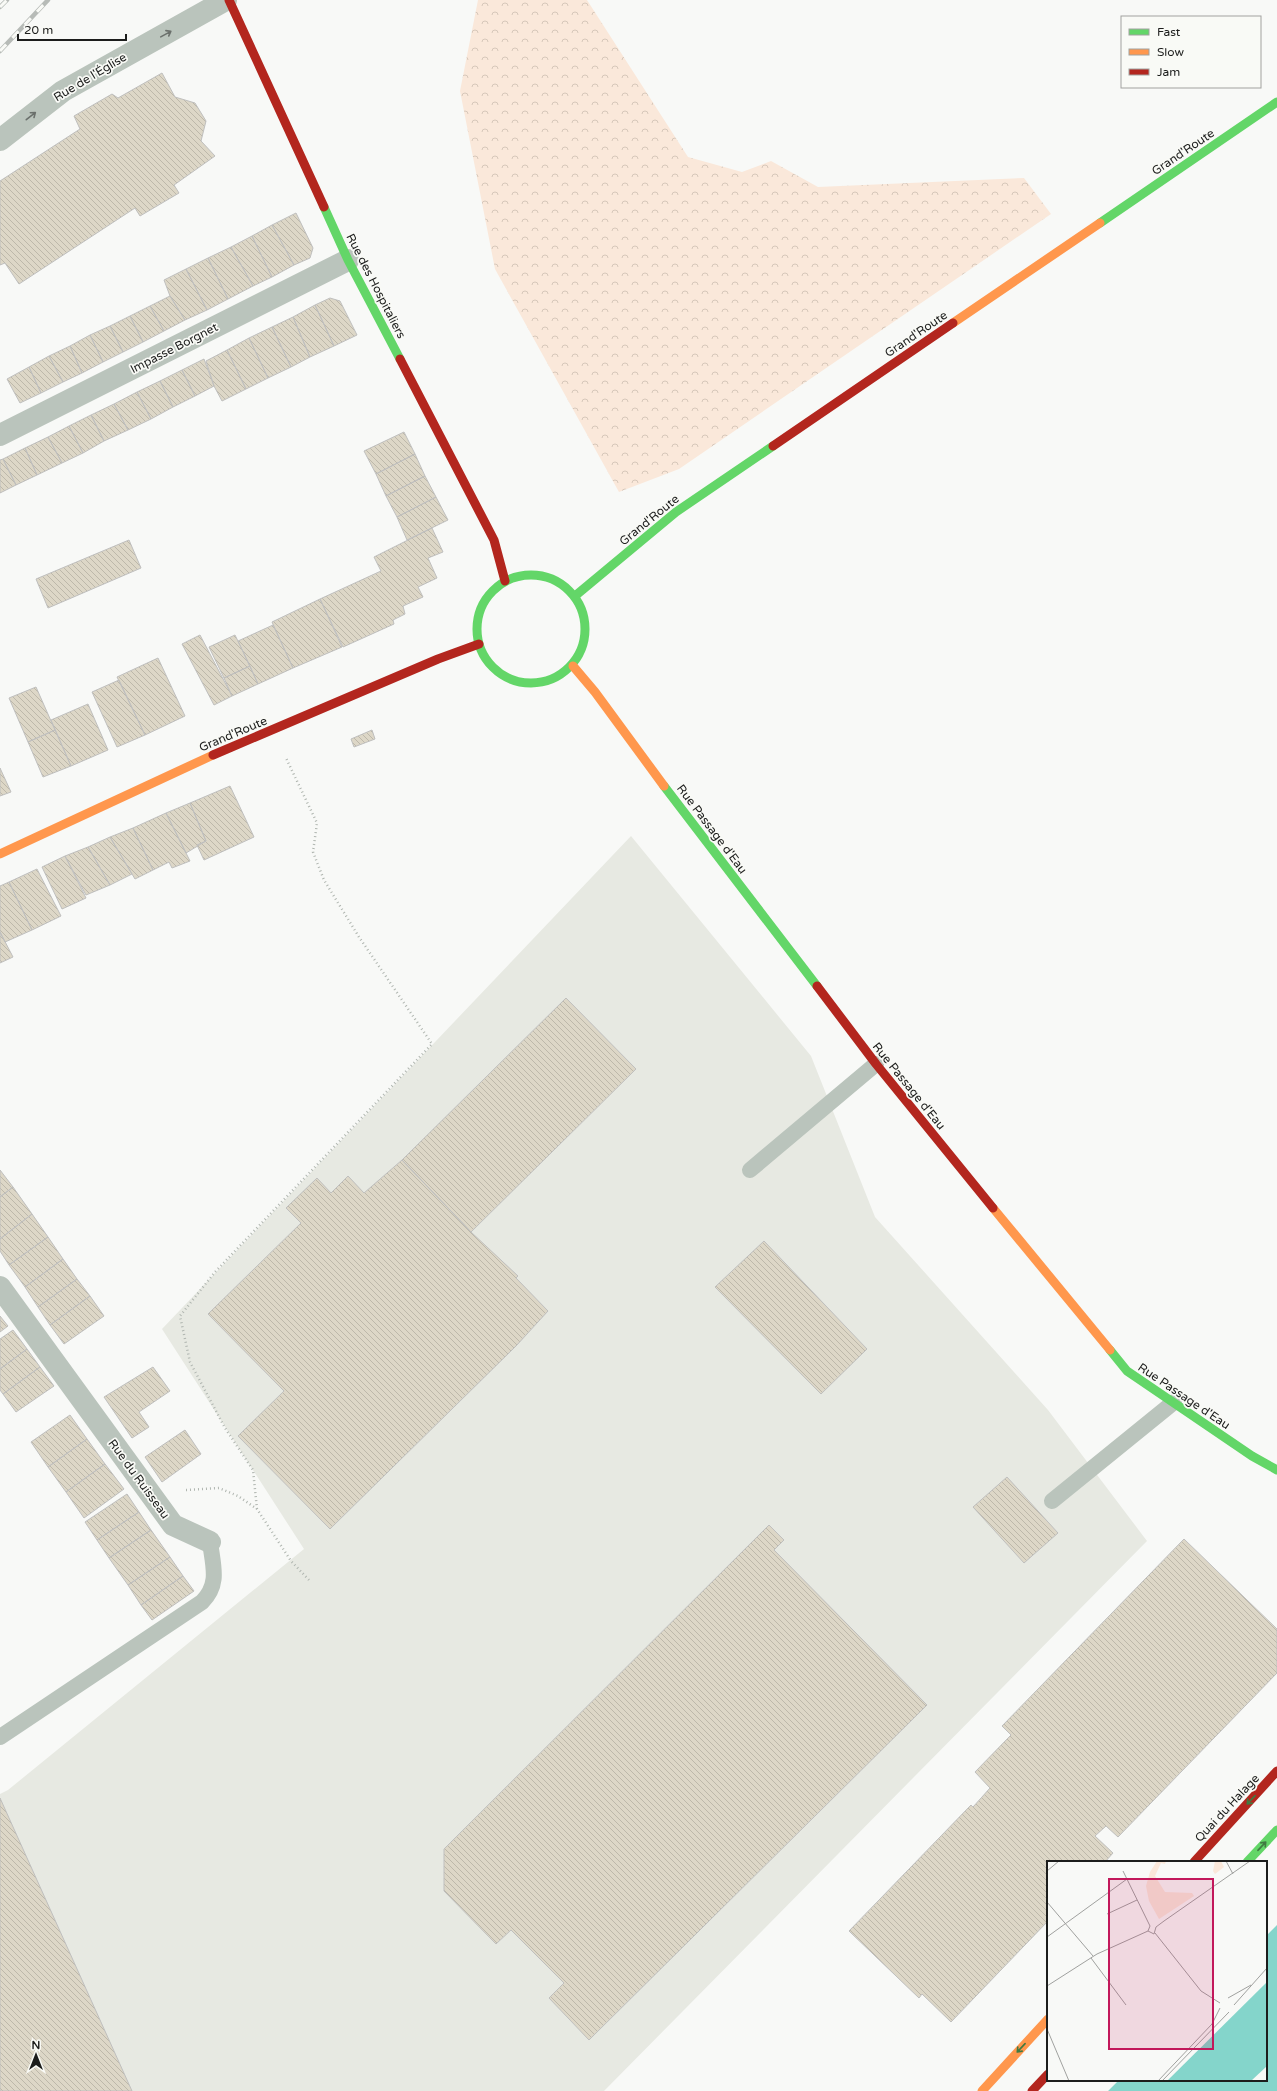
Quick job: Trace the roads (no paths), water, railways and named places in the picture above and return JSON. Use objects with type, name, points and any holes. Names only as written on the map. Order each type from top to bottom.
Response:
[{"type":"street","name":"Rue de l'Église","points":[[0,140],[63,91],[227,0]]},
{"type":"street","name":"Rue des Hospitaliers","points":[[227,0],[348,260],[494,540],[506,581]]},
{"type":"street","name":"Grand'Route","points":[[575,596],[676,512],[1277,102]]},
{"type":"street","name":"Impasse Borgnet","points":[[0,435],[348,260]]},
{"type":"street","points":[[535,575],[550,578],[564,585],[575,596],[585,619],[584,644],[573,666],[557,678],[539,683],[519,682],[502,675],[488,662],[479,644],[477,629],[479,615],[484,602],[494,590],[506,581],[520,576],[535,575]]},
{"type":"street","name":"Grand'Route","points":[[0,854],[207,758],[438,658],[479,644]]},
{"type":"street","name":"Rue Passage d'Eau","points":[[573,666],[595,692],[645,761],[876,1064],[1127,1371],[1252,1456],[1277,1470]]},
{"type":"street","name":"Rue du Ruisseau","points":[[0,1287],[173,1525],[210,1542]]},
{"type":"street","name":"Quai du Halage","points":[[1195,1861],[1277,1771]]},
{"type":"street","points":[[1248,1861],[1277,1830]]},
{"type":"street","points":[[982,2091],[1047,2020]]},
{"type":"street","points":[[1032,2091],[1047,2075]]},
{"type":"lane","points":[[750,1170],[876,1064]]},
{"type":"lane","points":[[1052,1501],[1174,1402]]},
{"type":"lane","name":"Rue du Ruisseau","points":[[0,1737],[202,1602],[210,1593],[214,1579],[210,1542]]},
{"type":"water","points":[[1277,1925],[1277,2091],[1108,2091],[1118,2081],[1267,2081],[1267,1935]]},
{"type":"railway","points":[[0,7],[7,0]]},
{"type":"railway","points":[[0,51],[48,0]]}]
